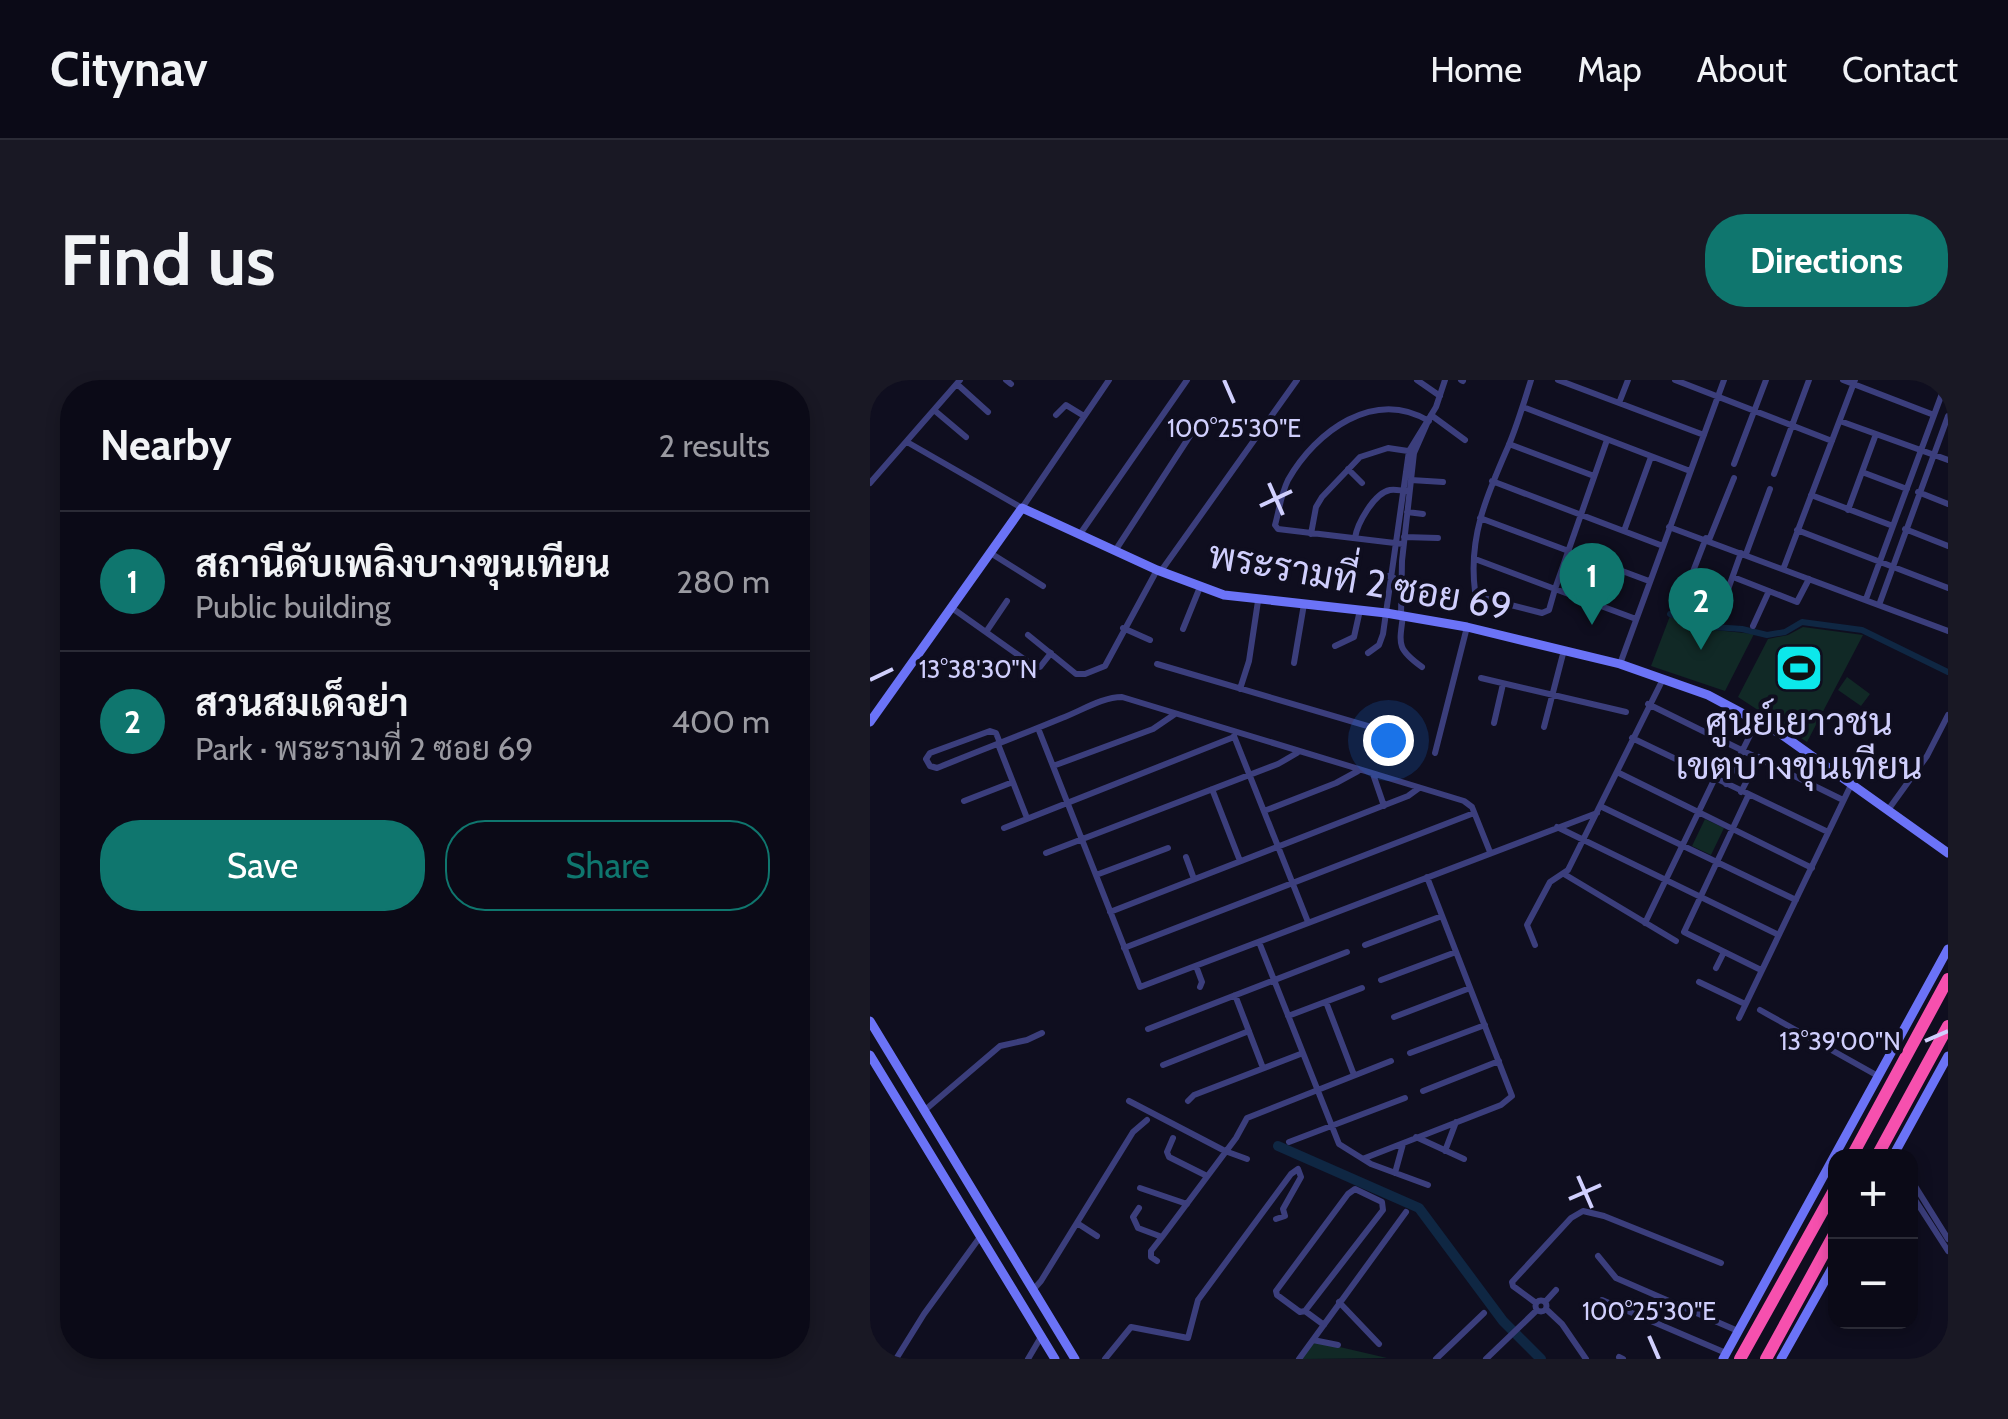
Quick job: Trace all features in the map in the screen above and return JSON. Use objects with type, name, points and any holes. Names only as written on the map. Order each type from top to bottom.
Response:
[{"type":"highway","points":[[1856,1149],[1948,979]]},
{"type":"highway","points":[[1881,1149],[1948,1026]]},
{"type":"highway","points":[[1740,1359],[1828,1201]]},
{"type":"highway","points":[[1766,1359],[1832,1239]]},
{"type":"main road","name":"พระรามที่ 2 ซอย 69","points":[[1022,508],[1200,587],[1258,602],[1402,615],[1564,649],[1663,678],[1758,720],[1948,853]]},
{"type":"main road","points":[[870,722],[1022,508]]},
{"type":"main road","points":[[1724,1356],[1948,949]]},
{"type":"main road","points":[[870,1020],[1074,1359]]},
{"type":"main road","points":[[870,1055],[1055,1359]]},
{"type":"main road","points":[[1897,1149],[1948,1056]]},
{"type":"main road","points":[[1780,1359],[1828,1275]]},
{"type":"street","points":[[906,442],[1022,508],[1109,380]]},
{"type":"street","points":[[1080,534],[1187,380]]},
{"type":"street","points":[[1028,635],[1076,674],[1105,666],[1159,570],[1297,380]]},
{"type":"street","points":[[1417,380],[1440,397]]},
{"type":"street","points":[[1422,667],[1401,648],[1401,540],[1411,452],[1445,380]]},
{"type":"street","points":[[1531,380],[1480,518],[1474,586],[1478,596],[1542,613],[1549,610],[1607,440]]},
{"type":"street","points":[[1558,380],[1704,435]]},
{"type":"street","points":[[1619,404],[1628,380]]},
{"type":"street","points":[[1675,380],[1832,441]]},
{"type":"street","points":[[1620,664],[1724,380]]},
{"type":"street","points":[[1734,464],[1766,380]]},
{"type":"street","points":[[1774,474],[1809,380]]},
{"type":"street","points":[[1843,380],[1934,415]]},
{"type":"street","points":[[1866,600],[1946,380]]},
{"type":"street","points":[[870,483],[959,381],[988,412]]},
{"type":"street","points":[[1784,568],[1854,382]]},
{"type":"street","points":[[1056,415],[1066,405],[1084,416]]},
{"type":"street","points":[[1522,407],[1690,471]]},
{"type":"street","points":[[1438,538],[1354,538],[1278,529],[1275,525],[1288,480],[1314,446],[1346,420],[1386,408],[1415,412],[1466,440]]},
{"type":"street","points":[[934,410],[966,437]]},
{"type":"street","points":[[1879,604],[1948,419]]},
{"type":"street","points":[[1840,421],[1948,460]]},
{"type":"street","points":[[1116,551],[1197,425]]},
{"type":"street","points":[[1848,510],[1876,434]]},
{"type":"street","points":[[1509,444],[1594,476]]},
{"type":"street","points":[[1311,534],[1316,506],[1348,470],[1370,452],[1388,448],[1411,452]]},
{"type":"street","points":[[1368,653],[1382,640],[1411,480],[1411,452]]},
{"type":"street","points":[[1624,531],[1651,457]]},
{"type":"street","points":[[1348,470],[1362,484]]},
{"type":"street","points":[[1862,472],[1907,489]]},
{"type":"street","points":[[1680,605],[1734,478]]},
{"type":"street","points":[[1411,480],[1443,482]]},
{"type":"street","points":[[1492,482],[1662,546]]},
{"type":"street","points":[[1717,620],[1770,489]]},
{"type":"street","points":[[1354,538],[1359,520],[1384,493],[1406,491]]},
{"type":"street","points":[[1918,492],[1948,504]]},
{"type":"street","points":[[1811,495],[1893,526]]},
{"type":"street","points":[[1406,512],[1423,514]]},
{"type":"street","points":[[1480,518],[1649,581]]},
{"type":"street","points":[[1670,526],[1948,631]]},
{"type":"street","points":[[1905,529],[1948,546]]},
{"type":"street","points":[[1797,530],[1948,588]]},
{"type":"street","points":[[992,554],[1043,586]]},
{"type":"street","points":[[1475,559],[1636,619]]},
{"type":"street","points":[[1402,561],[1414,562]]},
{"type":"street","points":[[1370,573],[1392,577]]},
{"type":"street","points":[[1733,577],[1798,602],[1810,579]]},
{"type":"street","points":[[1182,628],[1200,587]]},
{"type":"street","points":[[1753,626],[1769,591]]},
{"type":"street","points":[[986,632],[1007,601]]},
{"type":"street","points":[[1240,689],[1249,661],[1258,602]]},
{"type":"street","points":[[1294,663],[1304,604]]},
{"type":"street","points":[[952,608],[1036,668],[1050,653]]},
{"type":"street","points":[[1335,646],[1352,639],[1360,610]]},
{"type":"street","points":[[1123,628],[1150,640]]},
{"type":"street","points":[[1435,753],[1467,628]]},
{"type":"street","points":[[1544,727],[1564,649]]},
{"type":"street","points":[[1157,664],[1405,737]]},
{"type":"street","points":[[1481,678],[1626,712]]},
{"type":"street","points":[[1535,945],[1527,925],[1550,882],[1564,874],[1583,841],[1663,678]]},
{"type":"street","points":[[1494,723],[1503,684]]},
{"type":"street","points":[[1027,818],[1012,782],[999,743],[996,733],[930,753],[926,759],[937,768],[999,743],[1116,697],[1464,801],[1474,812],[1490,852]]},
{"type":"street","points":[[1648,704],[1844,800]]},
{"type":"street","points":[[1053,766],[1152,729],[1175,714]]},
{"type":"street","points":[[1888,810],[1927,756],[1948,715]]},
{"type":"street","points":[[1726,784],[1758,720]]},
{"type":"street","points":[[1038,728],[1140,987],[1221,952],[1259,942],[1599,809],[1796,900]]},
{"type":"street","points":[[1233,734],[1308,922]]},
{"type":"street","points":[[1004,828],[1233,734]]},
{"type":"street","points":[[1632,738],[1828,832]]},
{"type":"street","points":[[1046,854],[1285,761],[1298,752]]},
{"type":"street","points":[[1759,757],[1732,829],[1684,932],[1761,970]]},
{"type":"street","points":[[1264,811],[1359,770]]},
{"type":"street","points":[[1617,772],[1812,868]]},
{"type":"street","points":[[1373,774],[1384,806]]},
{"type":"street","points":[[1645,923],[1715,778]]},
{"type":"street","points":[[964,801],[1012,782]]},
{"type":"street","points":[[1739,1018],[1851,785]]},
{"type":"street","points":[[1110,912],[1384,806],[1420,788]]},
{"type":"street","points":[[1212,789],[1240,861]]},
{"type":"street","points":[[1124,948],[1208,920],[1474,812]]},
{"type":"street","points":[[1557,826],[1779,934]]},
{"type":"street","points":[[1096,876],[1168,848]]},
{"type":"street","points":[[1186,857],[1194,880]]},
{"type":"street","points":[[1564,874],[1676,941]]},
{"type":"street","points":[[1364,1158],[1512,1098],[1427,877]]},
{"type":"street","points":[[1364,945],[1442,916]]},
{"type":"street","points":[[1259,942],[1340,1146],[1428,1186]]},
{"type":"street","points":[[1148,1029],[1346,952]]},
{"type":"street","points":[[1381,980],[1456,952]]},
{"type":"street","points":[[1716,968],[1724,952]]},
{"type":"street","points":[[1196,966],[1200,987]]},
{"type":"street","points":[[1700,982],[1745,1004]]},
{"type":"street","points":[[1288,1016],[1362,988]]},
{"type":"street","points":[[1394,1017],[1470,988]]},
{"type":"street","points":[[1235,995],[1263,1068]]},
{"type":"street","points":[[1326,1002],[1354,1075]]},
{"type":"street","points":[[1760,1010],[1879,1076]]},
{"type":"street","points":[[1410,1053],[1485,1025]]},
{"type":"street","points":[[1162,1066],[1249,1031]]},
{"type":"street","points":[[924,1110],[1000,1046],[1028,1040],[1042,1032]]},
{"type":"street","points":[[1188,1101],[1303,1053]]},
{"type":"street","points":[[1423,1091],[1499,1060]]},
{"type":"street","points":[[1157,1261],[1152,1259],[1151,1251],[1252,1114],[1390,1061]]},
{"type":"street","points":[[1289,1142],[1405,1098]]},
{"type":"street","points":[[1129,1100],[1225,1151],[1248,1159]]},
{"type":"street","points":[[1033,1290],[1133,1132],[1147,1120]]},
{"type":"street","points":[[1444,1151],[1456,1122]]},
{"type":"street","points":[[1416,1137],[1464,1159]]},
{"type":"street","points":[[1173,1138],[1169,1157],[1207,1176]]},
{"type":"street","points":[[1395,1172],[1404,1142]]},
{"type":"street","points":[[1105,1359],[1131,1327],[1188,1338],[1198,1300],[1290,1174],[1298,1169],[1300,1179],[1283,1209]]},
{"type":"street","points":[[1140,1188],[1187,1204]]},
{"type":"street","points":[[1305,1311],[1382,1210],[1382,1202],[1358,1190],[1348,1194],[1276,1291],[1324,1325]]},
{"type":"street","points":[[1918,1191],[1948,1239]]},
{"type":"street","points":[[1918,1205],[1948,1252]]},
{"type":"street","points":[[1138,1208],[1133,1217],[1138,1228],[1162,1237]]},
{"type":"street","points":[[1586,1359],[1562,1324],[1512,1286],[1571,1218],[1582,1211],[1604,1216],[1721,1263]]},
{"type":"street","points":[[1299,1359],[1406,1212]]},
{"type":"street","points":[[1077,1223],[1097,1236]]},
{"type":"street","points":[[896,1359],[981,1236]]},
{"type":"street","points":[[1598,1256],[1616,1278],[1738,1331]]},
{"type":"street","points":[[1486,1359],[1556,1290]]},
{"type":"street","points":[[1602,1300],[1724,1356]]},
{"type":"street","points":[[1340,1302],[1379,1344]]},
{"type":"street","points":[[1436,1359],[1484,1312]]},
{"type":"street","points":[[1028,1359],[1041,1336]]},
{"type":"street","points":[[1313,1340],[1338,1345]]},
{"type":"green space","points":[[1670,616],[1715,630],[1754,634],[1725,691],[1651,666]]},
{"type":"green space","name":"ศูนย์เยาวชน เขตบางขุนเทียน","points":[[1803,627],[1863,635],[1807,742],[1738,697],[1768,639]]},
{"type":"green space","points":[[1847,677],[1870,694],[1861,706],[1838,690]]},
{"type":"green space","points":[[1705,819],[1724,828],[1711,855],[1692,846]]},
{"type":"green space","points":[[1314,1341],[1387,1358],[1302,1359]]},
{"type":"waterway","points":[[1670,614],[1714,627],[1767,635],[1785,632],[1802,622],[1862,630],[1948,672]]},
{"type":"waterway","points":[[1278,1146],[1419,1208],[1503,1321],[1541,1359]]},
{"type":"place","name":"สถานีดับเพลิงบางขุนเทียน","points":[[1592,625]]},
{"type":"place","name":"สวนสมเด็จย่า","points":[[1701,650]]},
{"type":"place","name":"ศูนย์เยาวชน เขตบางขุนเทียน","points":[[1799,668]]}]
